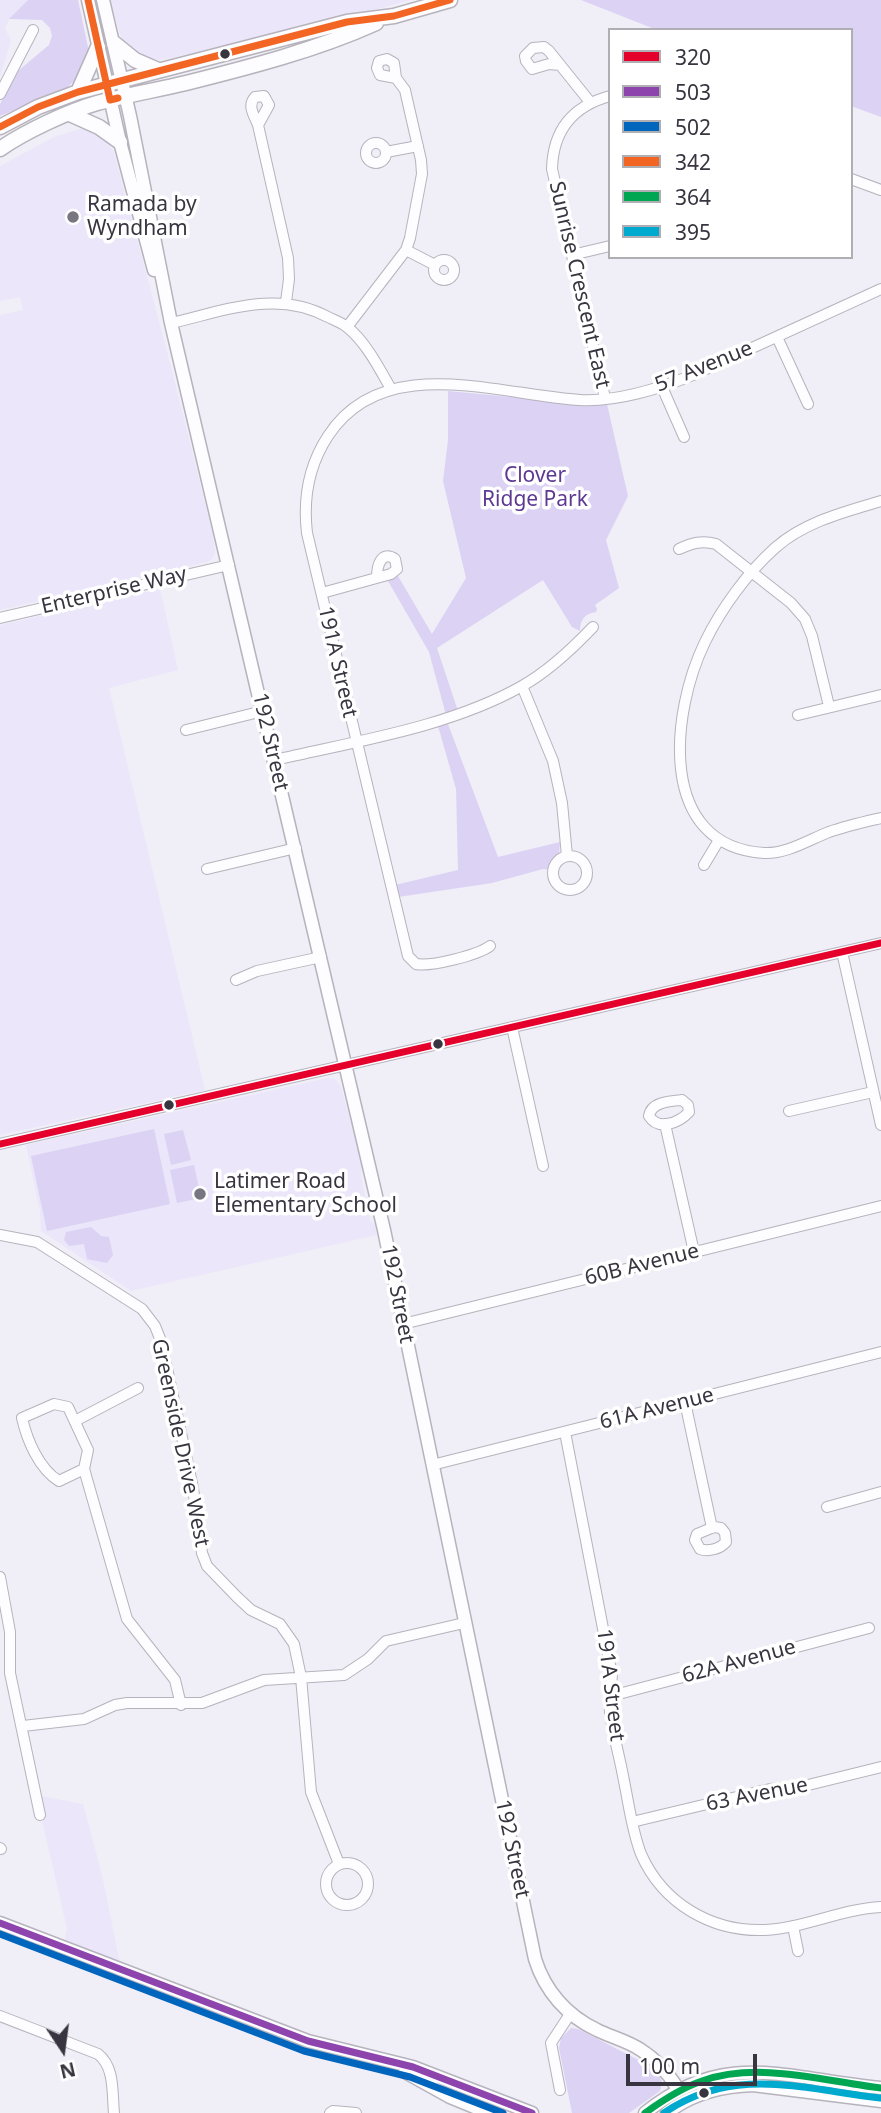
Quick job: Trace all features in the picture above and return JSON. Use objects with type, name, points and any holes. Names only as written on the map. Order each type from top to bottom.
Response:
[{"type":"highway","points":[[0,149],[70,114],[110,100],[267,61],[351,35],[394,16],[450,0]]},
{"type":"highway","points":[[0,127],[38,107],[106,84],[347,22],[394,16]]},
{"type":"highway","points":[[114,43],[135,60],[158,70]]},
{"type":"highway","points":[[78,92],[98,47]]},
{"type":"highway","points":[[70,114],[99,127],[120,142]]},
{"type":"main road","name":"192 Street","points":[[88,0],[120,142],[160,295],[171,323]]},
{"type":"main road","name":"192 Street","points":[[103,0],[126,97],[171,323],[347,1066],[535,1959],[548,1988],[570,2014],[596,2030],[640,2049],[657,2062],[678,2089]]},
{"type":"main road","points":[[0,1923],[309,2041],[413,2067],[532,2113]]},
{"type":"main road","points":[[309,2041],[323,2049],[409,2074],[450,2097],[489,2113]]},
{"type":"main road","points":[[645,2113],[678,2089],[716,2075],[751,2072],[880,2097]]},
{"type":"main road","points":[[667,2113],[700,2094],[737,2086],[753,2085],[880,2097]]},
{"type":"street","points":[[0,94],[33,30]]},
{"type":"street","points":[[561,65],[590,102],[608,97]]},
{"type":"street","points":[[347,327],[406,250],[422,174],[408,99],[396,78]]},
{"type":"street","name":"Sunrise Crescent East","points":[[590,102],[573,115],[561,131],[552,157],[554,181],[605,398]]},
{"type":"street","points":[[258,125],[288,258],[286,302]]},
{"type":"street","points":[[386,152],[418,146]]},
{"type":"street","points":[[853,179],[881,190]]},
{"type":"street","points":[[572,255],[608,246]]},
{"type":"street","points":[[406,250],[435,264]]},
{"type":"street","name":"57 Avenue","points":[[391,389],[425,384],[445,385],[581,400],[662,387],[694,375],[881,289]]},
{"type":"street","points":[[171,323],[253,304],[286,302],[314,309],[347,327],[370,353],[391,389]]},
{"type":"street","points":[[777,337],[808,404]]},
{"type":"street","points":[[662,387],[684,437]]},
{"type":"street","name":"191A Street","points":[[391,389],[359,405],[341,420],[324,442],[314,463],[307,489],[306,523],[355,741],[408,956],[416,964],[426,965],[490,946]]},
{"type":"street","points":[[881,501],[800,530],[774,549],[752,572],[713,627],[698,657],[683,713],[680,758],[684,791],[698,821],[719,840],[738,849],[772,853],[843,827],[881,818]]},
{"type":"street","points":[[678,548],[695,542],[716,544],[792,603],[805,619],[812,636],[829,706]]},
{"type":"street","name":"Enterprise Way","points":[[0,618],[229,565]]},
{"type":"street","points":[[322,593],[369,582],[377,577]]},
{"type":"street","points":[[275,760],[466,713],[522,686],[553,665],[593,627]]},
{"type":"street","points":[[522,686],[553,761],[563,811],[567,856]]},
{"type":"street","points":[[798,715],[881,695]]},
{"type":"street","points":[[186,730],[263,711]]},
{"type":"street","points":[[704,865],[719,840]]},
{"type":"street","points":[[207,869],[296,848]]},
{"type":"street","points":[[0,1144],[881,943]]},
{"type":"street","points":[[842,952],[881,1125]]},
{"type":"street","points":[[236,980],[257,971],[321,957]]},
{"type":"street","points":[[512,1027],[543,1166]]},
{"type":"street","points":[[789,1111],[873,1091]]},
{"type":"street","points":[[665,1124],[694,1252]]},
{"type":"street","name":"60B Avenue","points":[[403,1324],[881,1206]]},
{"type":"street","name":"Greenside Drive West","points":[[0,1235],[37,1242],[149,1317],[160,1340],[173,1406],[194,1488],[202,1553],[207,1566],[251,1610],[281,1624],[288,1633],[299,1661],[311,1792],[340,1864]]},
{"type":"street","name":"61A Avenue","points":[[432,1465],[881,1352]]},
{"type":"street","points":[[75,1421],[138,1388]]},
{"type":"street","points":[[685,1402],[712,1528]]},
{"type":"street","points":[[84,1469],[59,1481],[47,1474],[26,1433],[22,1418],[54,1404],[68,1407],[88,1450],[84,1469],[127,1619],[175,1679],[181,1705]]},
{"type":"street","name":"191A Street","points":[[565,1433],[612,1675],[610,1710],[632,1822],[641,1853],[653,1876],[680,1904],[698,1916],[717,1925],[740,1929],[766,1930],[793,1926],[846,1912],[881,1907]]},
{"type":"street","points":[[827,1507],[881,1492]]},
{"type":"street","points":[[0,1577],[10,1632],[10,1673],[40,1815]]},
{"type":"street","points":[[23,1726],[84,1719],[127,1703],[181,1705],[214,1700],[254,1682],[344,1675],[368,1659],[386,1641],[464,1623]]},
{"type":"street","name":"62A Avenue","points":[[611,1696],[869,1628]]},
{"type":"street","name":"63 Avenue","points":[[632,1822],[770,1789],[800,1787],[881,1767]]},
{"type":"street","points":[[340,1864],[359,1867],[367,1878],[367,1892],[358,1902],[338,1902],[328,1892],[326,1886],[329,1873],[340,1864]]},
{"type":"street","points":[[793,1926],[798,1951]]},
{"type":"street","points":[[560,2090],[551,2043],[570,2014]]},
{"type":"street","points":[[0,2016],[98,2054],[106,2060],[110,2071],[114,2113]]},
{"type":"street","points":[[330,2113],[356,2113]]},
{"type":"shaded area","points":[[0,0],[28,0],[9,19],[5,29],[11,40],[0,77]]},
{"type":"shaded area","points":[[110,0],[411,0],[279,35],[160,60],[140,57],[122,40]]},
{"type":"shaded area","points":[[83,128],[95,131],[107,141],[114,153],[168,355],[213,535],[215,553],[207,562],[0,610],[0,315],[23,310],[20,297],[0,301],[0,166],[54,137]]},
{"type":"shaded area","points":[[160,589],[178,670],[109,688],[205,1090],[0,1135],[0,625]]},
{"type":"shaded area","name":"Latimer Road Elementary School","points":[[328,1078],[335,1079],[341,1087],[362,1164],[361,1177],[370,1220],[375,1225],[377,1235],[131,1291],[41,1231],[40,1211],[26,1145]]},
{"type":"shaded area","points":[[40,1796],[83,1804],[102,1875],[120,1964],[64,1943],[67,1929],[42,1820]]},
{"type":"green space","points":[[28,0],[78,0],[89,52],[80,76],[63,91],[0,116],[0,104],[18,71],[49,45],[52,36],[50,28],[42,20],[9,19]]},
{"type":"green space","points":[[581,0],[881,0],[881,117],[853,107],[853,28],[652,28]]},
{"type":"green space","name":"Clover Ridge Park","points":[[448,391],[566,404],[607,404],[628,496],[606,540],[619,588],[595,605],[596,612],[584,618],[580,631],[572,627],[543,580],[437,648],[458,711],[446,715],[429,652],[388,581],[398,576],[432,634],[466,578],[443,481],[448,440]]},
{"type":"green space","points":[[448,724],[498,857],[560,842],[559,855],[551,870],[543,869],[492,883],[398,897],[395,885],[458,870],[456,789],[438,726]]},
{"type":"green space","points":[[154,1129],[170,1204],[47,1231],[31,1156]]},
{"type":"green space","points":[[183,1130],[191,1160],[171,1165],[164,1134]]},
{"type":"green space","points":[[194,1165],[201,1198],[177,1203],[170,1170]]},
{"type":"green space","points":[[91,1227],[101,1236],[109,1237],[113,1255],[107,1263],[87,1259],[84,1244],[69,1246],[64,1240],[66,1232]]},
{"type":"green space","points":[[571,2028],[578,2029],[656,2069],[662,2082],[660,2091],[629,2113],[572,2113],[559,2048],[561,2038]]},
{"type":"transit line","name":"342","points":[[88,0],[110,100],[118,98]]},
{"type":"transit line","name":"342","points":[[0,127],[38,107],[78,92],[347,22],[394,16],[450,0]]},
{"type":"transit line","name":"320","points":[[0,1144],[881,943]]},
{"type":"transit line","name":"503","points":[[0,1923],[308,2041],[413,2067],[532,2113]]},
{"type":"transit line","name":"502","points":[[0,1934],[304,2051],[410,2077],[503,2113]]},
{"type":"transit line","name":"364","points":[[645,2113],[694,2084],[723,2075],[791,2074],[881,2088]]},
{"type":"transit line","name":"395","points":[[664,2113],[690,2098],[716,2089],[743,2085],[796,2086],[880,2098]]},
{"type":"place","name":"Ramada by Wyndham","points":[[73,217]]},
{"type":"place","name":"Latimer Road Elementary School","points":[[200,1194]]}]
